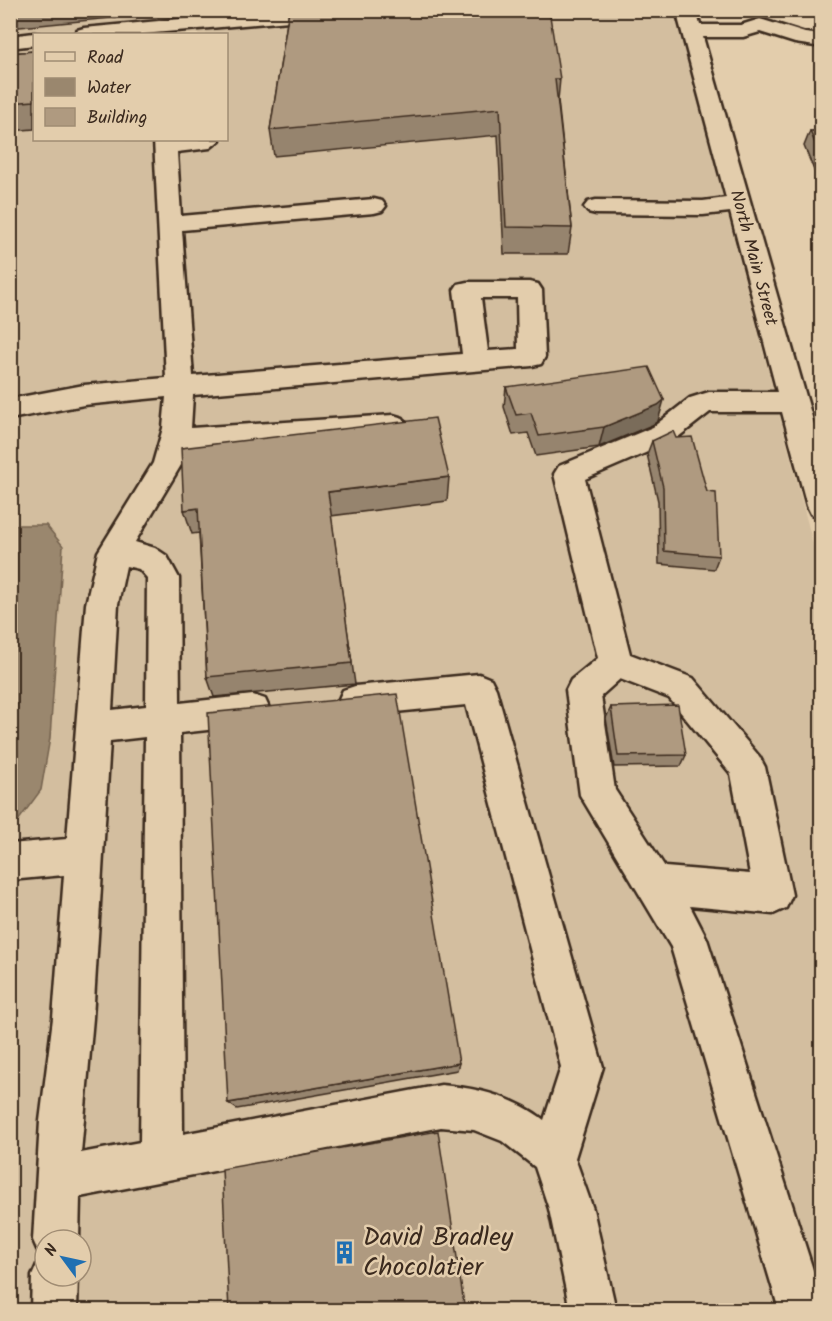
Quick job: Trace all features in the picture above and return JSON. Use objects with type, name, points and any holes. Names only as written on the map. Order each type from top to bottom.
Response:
[{"type":"street","points":[[109,33],[160,31],[346,10]]},
{"type":"street","points":[[689,21],[743,31],[760,26],[822,42]]},
{"type":"street","name":"North Main Street","points":[[689,21],[822,506]]},
{"type":"street","points":[[781,32],[822,34]]},
{"type":"street","points":[[10,42],[33,39]]},
{"type":"street","points":[[56,1228],[61,1120],[73,1018],[102,604],[113,552],[167,465],[177,428],[180,387],[165,143],[207,141]]},
{"type":"street","points":[[596,207],[703,208],[738,204]]},
{"type":"street","points":[[170,224],[374,206]]},
{"type":"street","points":[[10,409],[39,401],[476,361]]},
{"type":"street","points":[[616,663],[569,474],[663,434],[700,405],[710,402],[793,402]]},
{"type":"street","points":[[174,440],[419,423]]},
{"type":"street","points":[[113,552],[139,555],[160,567],[164,578],[161,1161]]},
{"type":"street","points":[[616,663],[583,690],[598,795],[688,939],[802,1311]]},
{"type":"street","points":[[616,663],[681,688],[747,767],[773,895],[655,885]]},
{"type":"street","points":[[327,704],[479,689],[582,1067],[554,1157]]},
{"type":"street","points":[[93,727],[280,708]]},
{"type":"street","points":[[10,862],[84,855]]},
{"type":"street","points":[[58,1179],[441,1106],[474,1109],[516,1125],[552,1153],[571,1209],[593,1311]]},
{"type":"street","points":[[54,1311],[55,1288]]},
{"type":"shaded area","points":[[10,11],[675,11],[821,575],[821,1310],[11,1310]]},
{"type":"water","points":[[11,525],[46,525],[63,546],[50,738],[41,790],[18,821],[11,822]]},
{"type":"building","points":[[289,10],[549,10],[560,79],[555,79],[572,228],[506,227],[500,108],[270,130]]},
{"type":"building","points":[[33,51],[33,101],[10,103],[10,53]]},
{"type":"building","points":[[810,131],[822,131],[822,160]]},
{"type":"building","points":[[649,367],[664,400],[658,405],[604,427],[539,436],[531,413],[516,415],[506,387]]},
{"type":"building","points":[[435,418],[449,477],[328,492],[352,663],[207,677],[198,508],[184,510],[181,448]]},
{"type":"building","points":[[673,431],[676,438],[692,437],[707,492],[716,493],[719,556],[664,551],[663,487],[652,441]]},
{"type":"building","points":[[397,694],[459,1063],[228,1103],[208,713]]},
{"type":"building","points":[[678,705],[686,755],[618,756],[611,707]]},
{"type":"building","name":"David Bradley Chocolatier","points":[[438,1131],[465,1311],[229,1311],[222,1169]]},
{"type":"place","name":"David Bradley Chocolatier","points":[[345,1253]]}]
